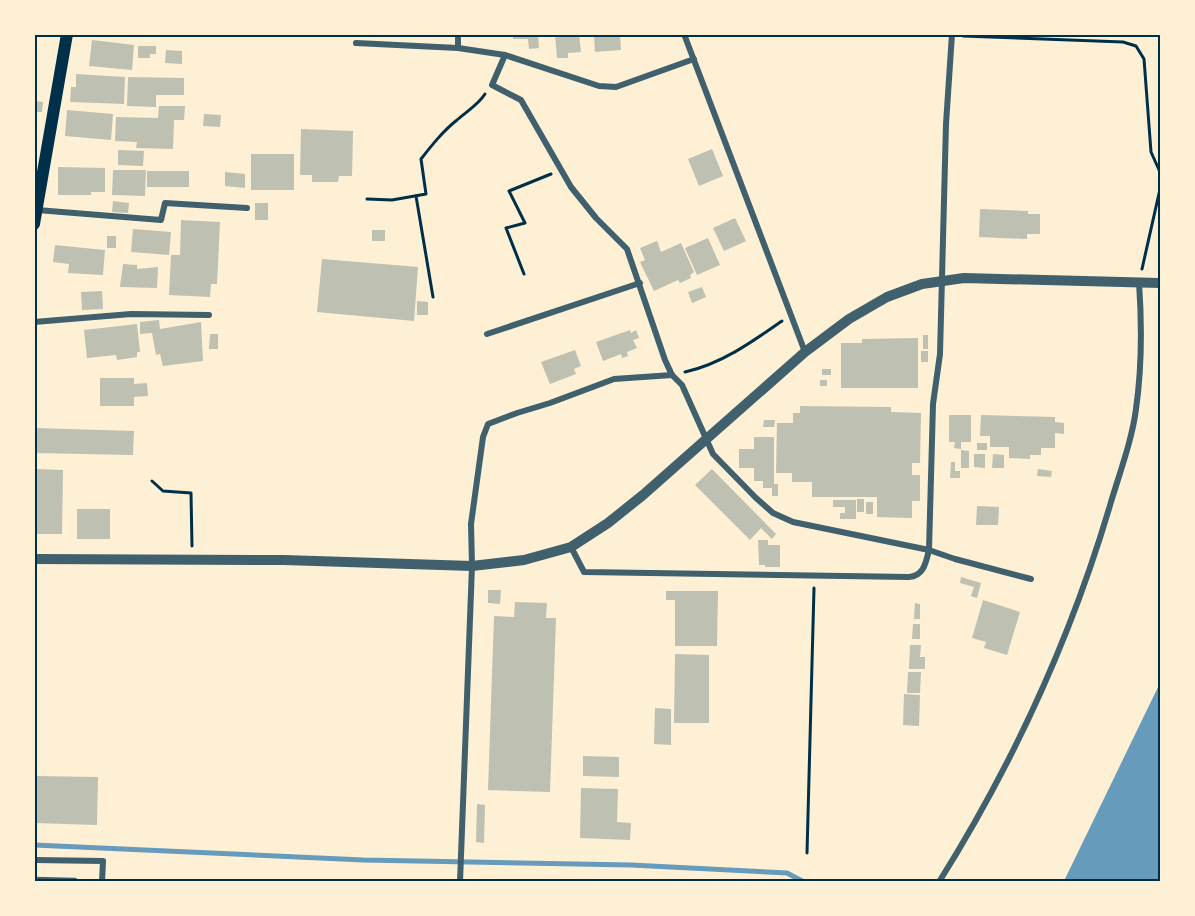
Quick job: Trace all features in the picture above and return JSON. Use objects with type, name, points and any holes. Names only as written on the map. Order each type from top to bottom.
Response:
[{"type":"main road","points":[[34,224],[67,34]]},
{"type":"street","points":[[458,34],[458,48]]},
{"type":"street","points":[[684,34],[805,352]]},
{"type":"street","points":[[571,547],[584,572],[914,577],[924,568],[929,550],[933,404],[940,354],[946,124],[952,35]]},
{"type":"street","points":[[356,43],[458,48],[505,55],[599,86],[616,87],[694,59]]},
{"type":"street","points":[[505,55],[492,85],[521,100],[571,187],[590,211],[627,249],[672,375],[682,386],[705,439],[713,454],[756,498],[773,513],[793,522],[929,550],[1031,579]]},
{"type":"street","points":[[37,210],[161,220],[165,203],[247,208]]},
{"type":"street","points":[[34,559],[472,566],[524,560],[571,547],[608,523],[805,352],[849,319],[887,297],[922,284],[986,278],[1161,283]]},
{"type":"street","points":[[487,334],[639,282]]},
{"type":"street","points":[[939,882],[972,829],[1032,711],[1093,564],[1136,412],[1142,320],[1139,282]]},
{"type":"street","points":[[34,322],[131,314],[209,315]]},
{"type":"street","points":[[460,882],[472,566],[471,524],[483,437],[488,424],[517,412],[550,404],[614,379],[672,375]]},
{"type":"street","points":[[34,860],[103,861],[102,882]]},
{"type":"lane","points":[[34,879],[75,880],[75,882]]},
{"type":"path","points":[[906,34],[1122,42],[1136,46],[1144,59],[1150,152],[1161,172]]},
{"type":"path","points":[[367,199],[392,200],[426,194],[421,159],[455,121],[480,102],[492,85]]},
{"type":"path","points":[[524,274],[506,228],[525,224],[509,191],[561,170]]},
{"type":"path","points":[[1139,282],[1161,189]]},
{"type":"path","points":[[416,196],[433,297]]},
{"type":"path","points":[[672,375],[720,360],[744,347],[791,315]]},
{"type":"path","points":[[152,481],[163,491],[191,493],[192,560]]},
{"type":"path","points":[[807,853],[814,576]]},
{"type":"water","points":[[1160,683],[1160,880],[1064,881]]},
{"type":"building","points":[[513,34],[538,34],[539,48],[529,49],[528,39],[513,39]]},
{"type":"building","points":[[555,34],[579,34],[581,52],[568,53],[568,58],[557,58]]},
{"type":"building","points":[[602,34],[620,34],[621,50],[595,52],[594,37],[602,37]]},
{"type":"building","points":[[92,40],[134,45],[132,70],[89,66]]},
{"type":"building","points":[[138,46],[156,46],[156,54],[150,54],[150,58],[138,58]]},
{"type":"building","points":[[166,50],[182,51],[182,64],[165,63]]},
{"type":"building","points":[[76,74],[125,77],[124,104],[70,102],[71,87],[76,87]]},
{"type":"building","points":[[128,77],[184,78],[184,95],[156,95],[156,107],[127,106]]},
{"type":"building","points":[[34,101],[43,102],[42,112],[34,112]]},
{"type":"building","points":[[159,106],[185,106],[184,120],[174,120],[173,149],[136,148],[137,142],[115,141],[116,117],[158,118]]},
{"type":"building","points":[[67,110],[113,114],[111,140],[65,136]]},
{"type":"building","points":[[204,114],[221,115],[220,127],[203,126]]},
{"type":"building","points":[[301,129],[353,131],[352,176],[339,176],[338,182],[312,182],[312,175],[300,175]]},
{"type":"building","points":[[712,149],[723,176],[699,186],[688,159]]},
{"type":"building","points":[[118,150],[144,151],[143,166],[118,165]]},
{"type":"building","points":[[251,154],[294,154],[294,190],[251,190]]},
{"type":"building","points":[[58,167],[105,168],[105,192],[91,192],[91,195],[58,195]]},
{"type":"building","points":[[113,170],[146,170],[145,196],[112,195]]},
{"type":"building","points":[[147,171],[189,171],[189,187],[147,187]]},
{"type":"building","points":[[225,172],[245,174],[245,188],[225,186]]},
{"type":"building","points":[[113,201],[129,203],[128,213],[112,212]]},
{"type":"building","points":[[255,203],[268,203],[268,220],[255,220]]},
{"type":"building","points":[[980,209],[1028,211],[1028,214],[1040,214],[1040,234],[1027,234],[1027,239],[979,237]]},
{"type":"building","points":[[735,218],[746,241],[724,251],[713,228]]},
{"type":"building","points":[[181,220],[220,222],[217,284],[211,284],[210,297],[169,295],[171,255],[180,255]]},
{"type":"building","points":[[133,229],[171,232],[169,255],[131,252]]},
{"type":"building","points":[[372,230],[385,230],[385,241],[372,241]]},
{"type":"building","points":[[107,236],[116,236],[116,248],[107,248]]},
{"type":"building","points":[[708,238],[720,265],[697,275],[685,248]]},
{"type":"building","points":[[657,241],[661,252],[681,243],[694,272],[690,275],[691,278],[680,283],[678,280],[654,291],[640,262],[645,260],[640,248]]},
{"type":"building","points":[[55,245],[105,250],[103,275],[68,273],[69,264],[53,262]]},
{"type":"building","points":[[322,259],[418,267],[414,321],[317,312]]},
{"type":"building","points":[[123,264],[137,265],[137,269],[158,267],[157,288],[120,287]]},
{"type":"building","points":[[702,287],[706,297],[692,303],[688,292]]},
{"type":"building","points":[[102,291],[103,309],[82,310],[81,292]]},
{"type":"building","points":[[417,301],[428,302],[428,315],[417,315]]},
{"type":"building","points":[[159,320],[160,329],[201,322],[203,361],[163,366],[160,354],[156,355],[152,333],[140,334],[140,322]]},
{"type":"building","points":[[137,324],[140,352],[137,352],[137,357],[117,360],[116,355],[87,358],[84,330]]},
{"type":"building","points":[[630,330],[631,333],[636,330],[639,338],[633,340],[637,348],[627,352],[628,356],[622,358],[621,354],[603,361],[596,342]]},
{"type":"building","points":[[210,334],[218,334],[218,349],[209,349]]},
{"type":"building","points":[[923,335],[928,335],[928,349],[923,349]]},
{"type":"building","points":[[918,338],[918,388],[841,388],[841,343],[862,343],[862,339]]},
{"type":"building","points":[[575,350],[581,366],[574,369],[576,374],[550,384],[541,362]]},
{"type":"building","points":[[921,351],[928,351],[928,362],[921,362]]},
{"type":"building","points":[[822,369],[831,369],[831,375],[822,375]]},
{"type":"building","points":[[100,378],[134,378],[134,384],[147,383],[148,396],[134,397],[134,406],[100,406]]},
{"type":"building","points":[[820,380],[827,380],[827,386],[820,386]]},
{"type":"building","points":[[800,406],[891,407],[891,412],[921,413],[920,463],[912,463],[912,475],[920,475],[920,501],[912,501],[912,518],[877,517],[877,497],[812,497],[812,482],[792,482],[792,473],[776,473],[777,423],[793,423],[793,413],[800,413]]},
{"type":"building","points":[[949,415],[971,415],[971,442],[961,442],[961,449],[954,448],[955,442],[949,442]]},
{"type":"building","points":[[981,415],[1055,417],[1055,422],[1064,423],[1064,434],[1055,433],[1055,448],[1041,448],[1041,455],[1030,455],[1030,459],[1009,458],[1009,447],[990,447],[990,436],[980,436]]},
{"type":"building","points":[[764,420],[775,420],[774,427],[763,427]]},
{"type":"building","points":[[36,428],[134,431],[133,455],[35,453]]},
{"type":"building","points":[[754,437],[774,437],[774,484],[778,484],[778,496],[772,496],[772,488],[763,488],[763,481],[754,481],[754,468],[739,468],[739,449],[754,449]]},
{"type":"building","points":[[977,443],[987,443],[987,450],[977,450]]},
{"type":"building","points":[[961,450],[969,451],[969,468],[961,468]]},
{"type":"building","points":[[974,454],[985,454],[985,468],[974,467]]},
{"type":"building","points":[[993,454],[1004,455],[1004,468],[992,468]]},
{"type":"building","points":[[951,462],[955,462],[955,471],[960,471],[960,478],[950,478]]},
{"type":"building","points":[[37,469],[63,470],[62,534],[36,534]]},
{"type":"building","points":[[712,469],[776,534],[772,539],[761,528],[750,540],[695,485]]},
{"type":"building","points":[[1038,469],[1052,471],[1051,477],[1037,476]]},
{"type":"building","points":[[857,499],[864,499],[864,512],[857,512]]},
{"type":"building","points":[[833,500],[856,500],[856,519],[840,519],[840,513],[845,513],[845,507],[833,507]]},
{"type":"building","points":[[866,502],[873,502],[873,514],[866,514]]},
{"type":"building","points":[[977,506],[999,507],[998,525],[976,525]]},
{"type":"building","points":[[77,509],[110,509],[110,539],[77,539]]},
{"type":"building","points":[[758,540],[768,540],[768,545],[780,545],[780,567],[759,565]]},
{"type":"building","points":[[961,577],[981,583],[977,598],[971,596],[974,587],[960,583]]},
{"type":"building","points":[[488,590],[501,590],[500,604],[488,603]]},
{"type":"building","points":[[666,591],[718,591],[717,646],[675,646],[675,600],[666,600]]},
{"type":"building","points":[[983,600],[1020,612],[1007,655],[984,648],[986,642],[972,638]]},
{"type":"building","points":[[515,602],[547,603],[546,618],[556,618],[550,792],[488,790],[494,616],[514,617]]},
{"type":"building","points":[[915,603],[920,604],[920,619],[914,619]]},
{"type":"building","points":[[913,624],[920,624],[920,639],[912,639]]},
{"type":"building","points":[[910,645],[921,645],[920,657],[925,657],[925,669],[909,669]]},
{"type":"building","points":[[675,654],[709,655],[709,723],[674,723]]},
{"type":"building","points":[[908,672],[921,672],[920,693],[907,693]]},
{"type":"building","points":[[904,694],[920,695],[919,726],[903,725]]},
{"type":"building","points":[[655,708],[671,709],[671,745],[654,744]]},
{"type":"building","points":[[583,756],[619,757],[619,777],[583,776]]},
{"type":"building","points":[[34,776],[98,777],[97,825],[34,823]]},
{"type":"building","points":[[581,788],[618,789],[617,822],[631,823],[630,840],[580,838]]},
{"type":"building","points":[[477,804],[485,805],[484,843],[476,842]]},
{"type":"waterway","points":[[34,845],[363,860],[631,865],[787,873],[804,882]]}]
